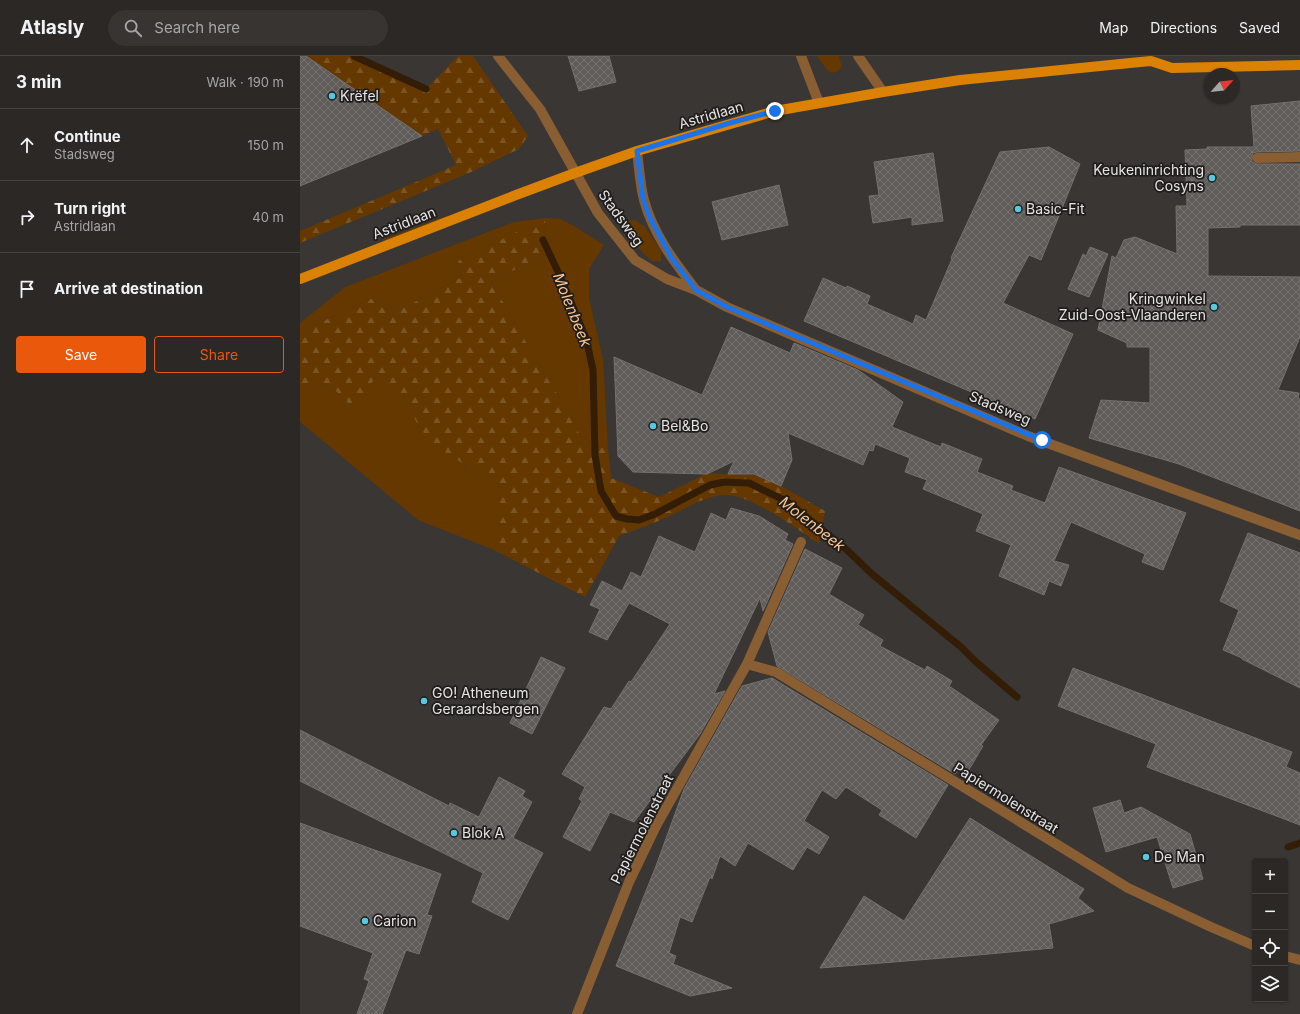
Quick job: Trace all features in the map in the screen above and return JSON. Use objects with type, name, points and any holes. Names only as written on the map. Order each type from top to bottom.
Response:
[{"type":"main road","name":"Astridlaan","points":[[1150,62],[1160,56]]},
{"type":"main road","name":"Astridlaan","points":[[300,279],[516,195],[637,151],[775,111],[960,80],[1150,62],[1172,68],[1300,65]]},
{"type":"street","name":"Stadsweg","points":[[498,56],[540,108],[598,214],[635,260],[667,279],[696,290],[727,307],[1028,436],[1300,535]]},
{"type":"street","points":[[801,56],[819,103]]},
{"type":"street","points":[[858,56],[883,92]]},
{"type":"street","name":"Stadsweg","points":[[637,151],[643,199],[650,218],[671,257],[696,290]]},
{"type":"street","points":[[1257,158],[1300,157]]},
{"type":"street","name":"Papiermolenstraat","points":[[577,1014],[629,882],[656,826],[747,664],[801,542]]},
{"type":"street","name":"Papiermolenstraat","points":[[747,664],[776,672],[1128,888],[1210,927],[1252,945]]},
{"type":"street","points":[[1288,957],[1300,960]]},
{"type":"green space","points":[[306,56],[354,56],[426,89],[458,56],[473,56],[528,136],[519,149],[469,173],[300,243],[300,231],[456,165],[438,129],[422,136]]},
{"type":"green space","points":[[817,56],[839,56],[842,67],[838,71],[832,73],[827,70]]},
{"type":"green space","points":[[446,216],[451,220],[385,242],[384,239]]},
{"type":"green space","points":[[545,218],[561,219],[604,245],[589,269],[589,298],[603,359],[608,448],[585,447],[571,415],[543,372],[491,281],[546,255],[545,219],[458,261],[462,277],[392,314],[373,298],[300,332],[300,323],[345,287],[514,222]]},
{"type":"green space","points":[[545,218],[546,255],[491,281],[543,372],[571,415],[585,447],[608,448],[611,478],[659,497],[702,476],[702,473],[754,475],[781,486],[825,511],[819,544],[760,506],[734,496],[716,496],[701,501],[659,521],[619,536],[585,597],[494,550],[500,529],[500,487],[434,445],[419,427],[405,401],[374,377],[367,398],[350,405],[331,386],[318,385],[305,392],[300,391],[300,332],[373,298],[392,314],[462,277],[458,261]]},
{"type":"green space","points":[[635,220],[645,227],[661,251],[661,261],[652,261],[633,240],[625,225],[627,221]]},
{"type":"green space","points":[[374,377],[405,401],[419,427],[462,463],[500,487],[500,529],[494,550],[418,520],[300,422],[300,391],[305,392],[318,385],[331,386]]},
{"type":"building","name":"Krëfel","points":[[300,56],[306,56],[422,136],[300,186]]},
{"type":"building","points":[[568,56],[609,56],[616,82],[579,91]]},
{"type":"building","points":[[1300,101],[1300,151],[1257,152],[1253,153],[1251,158],[1252,162],[1257,164],[1300,164],[1300,225],[1240,225],[1240,227],[1208,228],[1208,276],[1300,277],[1300,337],[1278,390],[1299,393],[1300,511],[1179,464],[1089,438],[1101,400],[1150,403],[1150,347],[1127,347],[1127,343],[1098,330],[1112,256],[1116,258],[1124,240],[1135,237],[1177,254],[1176,206],[1187,206],[1185,150],[1207,149],[1207,147],[1254,147],[1251,106]]},
{"type":"building","points":[[1049,147],[1080,164],[1041,260],[1029,255],[1003,303],[1073,334],[1035,419],[804,321],[823,278],[870,296],[867,304],[913,324],[916,315],[926,320],[952,259],[951,258],[1000,152]]},
{"type":"building","points":[[933,153],[943,221],[912,225],[912,217],[873,223],[869,196],[879,195],[874,162]]},
{"type":"building","points":[[779,185],[788,225],[722,240],[712,202]]},
{"type":"building","points":[[1090,247],[1108,254],[1089,297],[1068,289],[1083,254],[1086,256]]},
{"type":"building","points":[[731,327],[790,353],[794,343],[858,370],[903,402],[892,427],[941,447],[942,443],[982,459],[977,472],[1013,486],[1011,490],[1045,503],[1059,467],[1186,513],[1163,570],[1142,562],[1145,554],[1071,522],[1054,561],[1069,565],[1061,586],[1049,581],[1044,595],[999,576],[1011,545],[976,531],[983,514],[923,489],[927,480],[905,472],[910,458],[875,444],[873,451],[869,450],[863,465],[788,433],[792,460],[781,486],[754,474],[728,474],[734,461],[707,474],[633,472],[618,456],[614,357],[702,395]]},
{"type":"building","points":[[731,508],[759,516],[788,534],[785,540],[793,544],[763,611],[760,598],[714,694],[725,691],[700,734],[634,822],[610,812],[590,851],[563,837],[582,801],[579,799],[585,787],[562,774],[604,707],[611,709],[670,624],[629,603],[607,640],[589,632],[600,609],[590,605],[602,581],[622,591],[631,572],[641,577],[659,536],[695,552],[711,513],[726,520]]},
{"type":"building","points":[[1248,533],[1300,553],[1300,688],[1242,658],[1223,650],[1239,610],[1220,601]]},
{"type":"building","points":[[805,549],[842,568],[829,594],[864,615],[858,625],[883,640],[880,646],[925,670],[927,666],[952,681],[949,686],[999,720],[981,745],[983,746],[967,773],[959,769],[955,774],[777,666],[768,632]]},
{"type":"building","points":[[541,657],[565,668],[532,734],[510,723]]},
{"type":"building","points":[[1073,668],[1292,752],[1286,767],[1300,773],[1300,825],[1147,767],[1156,744],[1058,706]]},
{"type":"building","points":[[772,678],[948,785],[916,838],[879,815],[882,810],[846,787],[836,799],[822,790],[804,821],[829,837],[819,854],[807,847],[793,870],[748,843],[735,866],[720,856],[712,879],[710,877],[692,922],[680,917],[669,953],[676,956],[673,964],[732,988],[690,996],[616,966],[656,866],[684,789],[742,686]]},
{"type":"building","name":"Blok A","points":[[300,730],[449,806],[450,803],[479,817],[499,777],[525,791],[522,796],[532,802],[513,838],[543,853],[508,920],[472,902],[483,873],[300,781]]},
{"type":"building","points":[[1120,800],[1124,813],[1141,807],[1190,834],[1203,879],[1173,888],[1157,837],[1106,852],[1093,808]]},
{"type":"building","points":[[970,818],[1084,889],[1078,898],[1094,911],[1049,924],[1053,948],[820,968],[864,896],[904,921]]},
{"type":"building","name":"Carion","points":[[300,823],[441,874],[427,915],[432,916],[419,954],[406,950],[382,1014],[357,1014],[369,981],[364,979],[373,953],[300,926]]},
{"type":"waterway","name":"Molenbeek","points":[[354,56],[426,89]]},
{"type":"waterway","name":"Molenbeek","points":[[543,240],[586,338],[593,370],[595,455],[601,491],[616,516],[639,520],[655,514],[710,485],[724,482],[749,483],[788,502],[847,550],[872,574],[961,647],[1017,697]]},
{"type":"waterway","name":"Molenbeek","points":[[1288,847],[1300,843]]},
{"type":"place","name":"Krëfel","points":[[332,96]]},
{"type":"place","name":"Keukeninrichting Cosyns","points":[[1212,178]]},
{"type":"place","name":"Basic-Fit","points":[[1018,209]]},
{"type":"place","name":"Kringwinkel Zuid-Oost-Vlaanderen","points":[[1214,307]]},
{"type":"place","name":"Bel&Bo","points":[[653,426]]},
{"type":"place","name":"GO! Atheneum Geraardsbergen","points":[[424,701]]},
{"type":"place","name":"Blok A","points":[[454,833]]},
{"type":"place","name":"De Man","points":[[1146,857]]},
{"type":"place","name":"Carion","points":[[365,921]]},
{"type":"route","points":[[775,111],[637,151],[643,199],[650,218],[671,257],[696,290],[727,307],[1028,436],[1042,440]]}]
